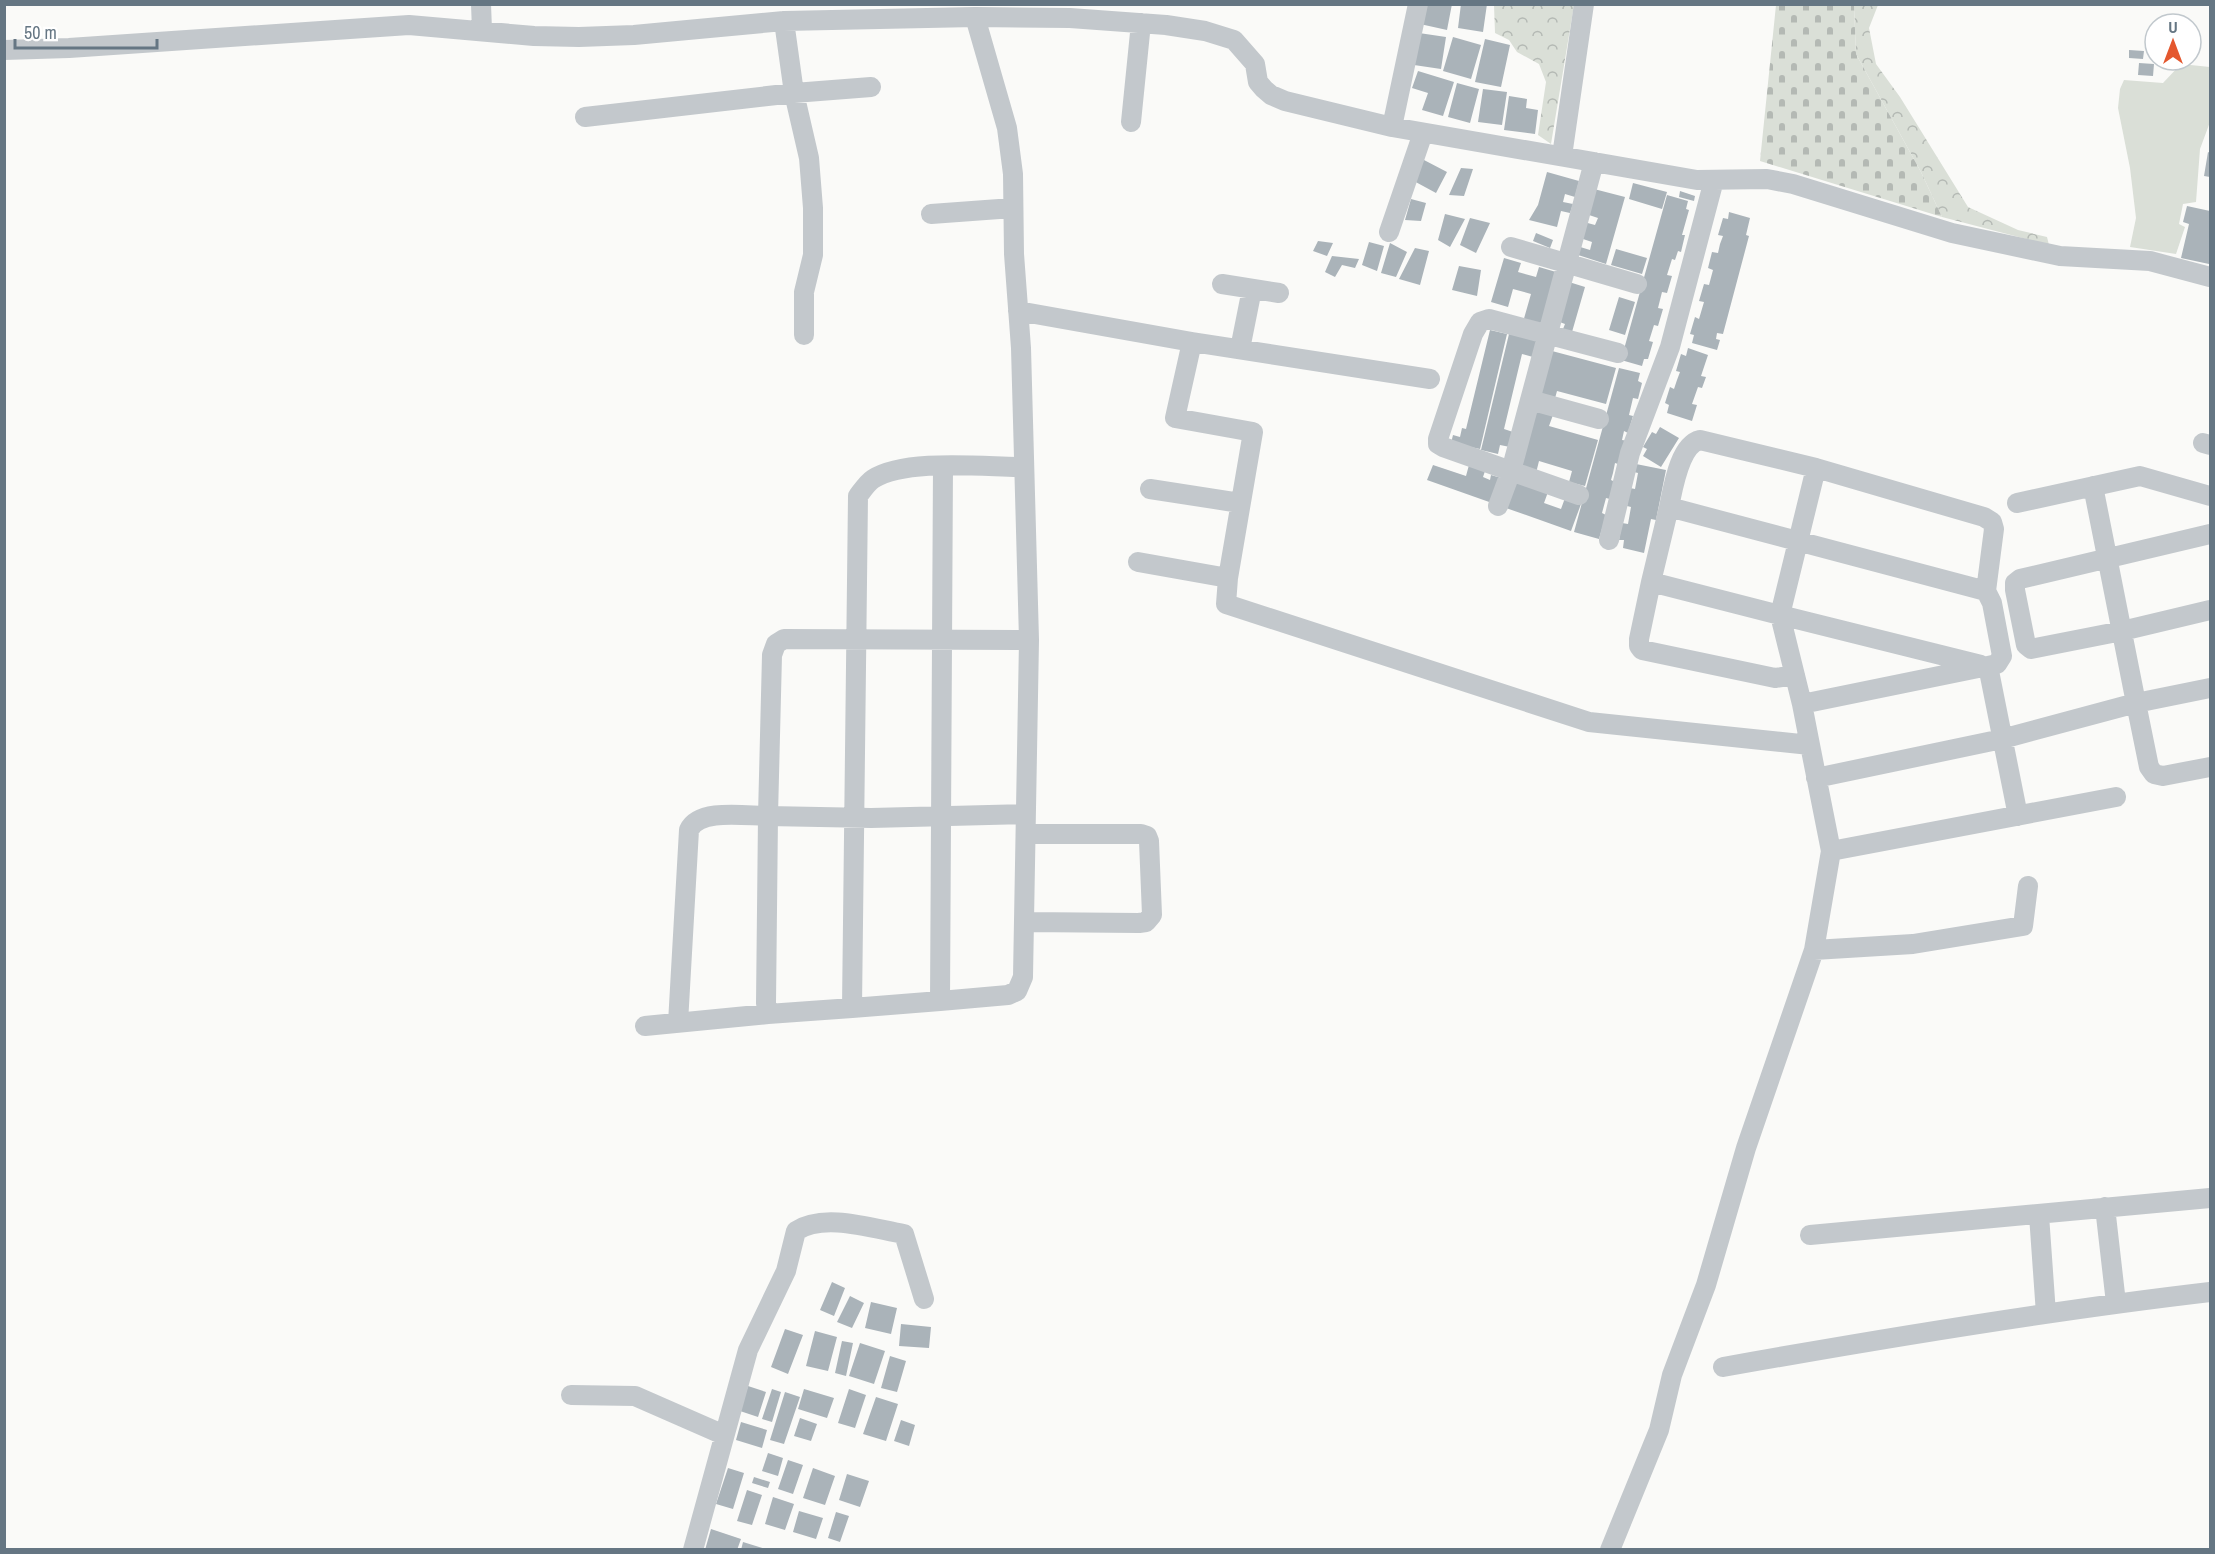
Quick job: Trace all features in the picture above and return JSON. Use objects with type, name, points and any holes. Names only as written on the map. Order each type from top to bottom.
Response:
[{"type":"street","points":[[480,4],[482,30]]},
{"type":"street","points":[[1392,128],[1418,4]]},
{"type":"street","points":[[1562,156],[1584,4]]},
{"type":"street","points":[[4,50],[140,44],[409,25],[534,36],[579,37],[634,35],[784,21],[975,17],[1071,18],[1141,23],[1205,31],[1234,40],[1255,64],[1258,82],[1271,95],[1285,101],[1392,128],[1697,180],[1767,179],[1793,183],[1952,233],[2060,256],[2150,261],[2211,277]]},
{"type":"street","points":[[645,1026],[1008,995],[1017,991],[1021,986],[1025,922],[1029,640],[1013,174],[1007,128],[975,17]]},
{"type":"street","points":[[784,21],[794,93],[809,158],[813,208],[813,255],[804,292],[804,335]]},
{"type":"street","points":[[1131,122],[1141,23]]},
{"type":"street","points":[[585,117],[794,93],[871,87]]},
{"type":"street","points":[[1389,232],[1423,133]]},
{"type":"street","points":[[1498,506],[1511,471],[1594,162]]},
{"type":"street","points":[[1609,540],[1630,453],[1670,347],[1714,180]]},
{"type":"street","points":[[931,214],[1013,208]]},
{"type":"street","points":[[1511,247],[1637,284]]},
{"type":"street","points":[[1222,284],[1279,293]]},
{"type":"street","points":[[1240,349],[1252,289]]},
{"type":"street","points":[[1018,311],[1192,342],[1430,379]]},
{"type":"street","points":[[1579,495],[1443,447],[1438,444],[1438,439],[1473,334],[1480,322],[1489,319],[1618,353]]},
{"type":"street","points":[[1192,342],[1175,418],[1253,432],[1228,578],[1226,604],[1589,722],[1810,745]]},
{"type":"street","points":[[1530,400],[1599,419]]},
{"type":"street","points":[[1795,675],[1775,678],[1642,650],[1639,646],[1676,473],[1689,447],[1694,442],[1700,440],[1816,468],[1984,517],[1992,522],[1994,529],[1986,591],[1992,603],[2002,656],[1997,664],[1802,704]]},
{"type":"street","points":[[852,1008],[858,496],[872,480],[890,471],[909,466],[1024,467]]},
{"type":"street","points":[[939,1001],[943,467]]},
{"type":"street","points":[[1610,1550],[1659,1430],[1672,1375],[1706,1285],[1746,1148],[1814,950],[1831,851],[1802,704],[1780,615],[1816,468]]},
{"type":"street","points":[[2017,503],[2140,476],[2211,496]]},
{"type":"street","points":[[2093,486],[2149,767],[2154,774],[2163,776],[2211,767]]},
{"type":"street","points":[[1150,489],[1240,502]]},
{"type":"street","points":[[1669,507],[1986,591]]},
{"type":"street","points":[[2211,534],[2020,579],[2015,583],[2026,645],[2031,649],[2211,610]]},
{"type":"street","points":[[1138,562],[1228,578]]},
{"type":"street","points":[[1651,582],[1988,666]]},
{"type":"street","points":[[768,1014],[768,816],[772,655],[776,644],[784,639],[1029,640]]},
{"type":"street","points":[[1988,666],[2018,816]]},
{"type":"street","points":[[1816,777],[2002,739],[2136,703],[2211,688]]},
{"type":"street","points":[[1831,851],[2116,797]]},
{"type":"street","points":[[678,1023],[689,830],[692,824],[705,816],[941,817],[1025,814]]},
{"type":"street","points":[[1025,922],[1139,923],[1146,922],[1152,915],[1147,836],[1141,834],[1026,834]]},
{"type":"street","points":[[1814,950],[1913,944],[2023,926],[2028,886]]},
{"type":"street","points":[[1810,1235],[2211,1198]]},
{"type":"street","points":[[2105,1207],[2116,1303]]},
{"type":"street","points":[[2038,1215],[2046,1314]]},
{"type":"street","points":[[693,1550],[748,1350],[786,1270],[796,1231],[804,1225],[835,1221],[904,1234],[924,1299]]},
{"type":"street","points":[[1724,1367],[1869,1341],[2116,1303],[2211,1292]]},
{"type":"street","points":[[571,1395],[634,1396],[724,1436]]},
{"type":"green space","points":[[1494,5],[1574,5],[1551,144],[1538,135],[1546,82],[1539,64],[1517,52],[1509,40],[1495,33]]},
{"type":"green space","points":[[1776,5],[1854,5],[1856,54],[1921,172],[1942,217],[1760,161]]},
{"type":"green space","points":[[1854,5],[1878,5],[1869,28],[1876,64],[1900,97],[1968,207],[2018,230],[2047,237],[2049,245],[1942,217],[1921,172],[1856,54]]},
{"type":"green space","points":[[2203,66],[2210,67],[2210,122],[2200,149],[2196,202],[2183,204],[2179,224],[2185,227],[2176,254],[2130,247],[2136,218],[2130,168],[2118,108],[2120,89],[2124,80],[2163,83],[2173,72],[2203,72]]},
{"type":"building","points":[[1425,4],[1452,4],[1447,30],[1420,24]]},
{"type":"building","points":[[1461,4],[1487,4],[1483,32],[1458,28]]},
{"type":"building","points":[[1419,33],[1446,37],[1441,69],[1414,65]]},
{"type":"building","points":[[1453,37],[1481,45],[1471,79],[1443,71]]},
{"type":"building","points":[[1485,39],[1510,45],[1501,87],[1475,82]]},
{"type":"building","points":[[2129,50],[2143,51],[2143,59],[2129,58]]},
{"type":"building","points":[[2139,63],[2143,63],[2143,72],[2153,72],[2153,76],[2138,75]]},
{"type":"building","points":[[1418,71],[1454,82],[1443,116],[1422,110],[1428,93],[1412,88]]},
{"type":"building","points":[[1457,83],[1479,89],[1470,123],[1448,117]]},
{"type":"building","points":[[1483,89],[1507,92],[1502,125],[1478,122]]},
{"type":"building","points":[[1509,96],[1527,99],[1526,108],[1538,110],[1535,134],[1504,130]]},
{"type":"building","points":[[2208,152],[2210,153],[2210,177],[2204,176]]},
{"type":"building","points":[[1424,160],[1447,172],[1436,193],[1412,180]]},
{"type":"building","points":[[1461,168],[1473,169],[1464,196],[1449,195]]},
{"type":"building","points":[[1547,172],[1579,181],[1575,197],[1565,194],[1563,202],[1573,204],[1570,213],[1561,211],[1557,227],[1529,220],[1538,205]]},
{"type":"building","points":[[1633,183],[1667,192],[1662,209],[1629,199]]},
{"type":"building","points":[[1594,189],[1625,197],[1606,264],[1575,254],[1577,246],[1590,250],[1592,242],[1580,238],[1584,222],[1595,225],[1598,218],[1586,214]]},
{"type":"building","points":[[1680,191],[1695,196],[1694,201],[1679,197]]},
{"type":"building","points":[[1667,195],[1688,201],[1686,209],[1689,210],[1682,235],[1685,235],[1681,252],[1678,251],[1675,260],[1672,259],[1667,275],[1672,276],[1667,293],[1662,292],[1658,308],[1663,309],[1658,326],[1654,325],[1649,341],[1653,342],[1648,359],[1644,359],[1642,366],[1621,360]]},
{"type":"building","points":[[1411,199],[1426,203],[1421,221],[1405,220]]},
{"type":"building","points":[[2187,206],[2210,211],[2209,264],[2181,258],[2189,224],[2183,222]]},
{"type":"building","points":[[1729,212],[1750,218],[1746,235],[1749,236],[1723,334],[1717,333],[1716,339],[1720,340],[1717,350],[1692,343],[1694,335],[1690,334],[1695,317],[1699,319],[1704,302],[1699,301],[1704,284],[1709,285],[1713,270],[1708,268],[1712,252],[1718,253],[1723,236],[1718,235],[1723,218],[1728,219]]},
{"type":"building","points":[[1445,214],[1465,219],[1450,247],[1438,240]]},
{"type":"building","points":[[1470,218],[1490,223],[1476,253],[1460,245]]},
{"type":"building","points":[[1536,233],[1553,240],[1550,248],[1533,241]]},
{"type":"building","points":[[1318,241],[1333,243],[1327,256],[1313,251]]},
{"type":"building","points":[[1369,242],[1384,246],[1377,271],[1362,265]]},
{"type":"building","points":[[1390,243],[1407,252],[1396,277],[1381,273]]},
{"type":"building","points":[[1415,248],[1429,251],[1420,285],[1399,279]]},
{"type":"building","points":[[1616,249],[1647,258],[1642,274],[1611,265]]},
{"type":"building","points":[[1332,256],[1359,259],[1355,268],[1342,265],[1335,277],[1325,272]]},
{"type":"building","points":[[1504,258],[1521,263],[1518,272],[1536,277],[1539,267],[1556,272],[1540,327],[1523,322],[1531,294],[1513,289],[1508,307],[1491,302]]},
{"type":"building","points":[[1459,266],[1481,270],[1477,296],[1452,290]]},
{"type":"building","points":[[1569,282],[1585,287],[1572,332],[1563,329],[1565,324],[1557,321]]},
{"type":"building","points":[[1619,297],[1635,302],[1625,335],[1609,330]]},
{"type":"building","points":[[1490,330],[1507,334],[1480,449],[1451,443],[1453,435],[1460,437],[1462,428],[1466,429]]},
{"type":"building","points":[[1509,334],[1537,340],[1533,357],[1522,354],[1504,429],[1513,432],[1510,447],[1500,445],[1498,454],[1481,450]]},
{"type":"building","points":[[1688,348],[1708,355],[1701,376],[1706,377],[1702,388],[1698,387],[1692,404],[1697,405],[1692,421],[1667,413],[1669,405],[1665,403],[1670,387],[1674,389],[1680,372],[1676,371],[1681,354],[1686,356]]},
{"type":"building","points":[[1552,351],[1616,368],[1606,404],[1557,391],[1554,402],[1539,398]]},
{"type":"building","points":[[1619,368],[1640,373],[1638,381],[1642,383],[1638,399],[1633,398],[1629,415],[1633,416],[1628,433],[1624,431],[1622,440],[1628,441],[1621,465],[1615,463],[1611,480],[1615,482],[1610,499],[1606,498],[1602,513],[1606,515],[1599,539],[1574,532]]},
{"type":"building","points":[[1537,410],[1553,415],[1549,426],[1598,440],[1585,486],[1569,482],[1572,471],[1539,461],[1536,473],[1520,469]]},
{"type":"building","points":[[1660,427],[1679,438],[1661,467],[1643,456],[1647,449],[1643,447],[1652,432],[1656,434]]},
{"type":"building","points":[[1636,464],[1666,470],[1656,520],[1651,519],[1644,553],[1623,548],[1624,540],[1619,540],[1622,523],[1628,524],[1631,507],[1627,506],[1630,488],[1635,489],[1638,473],[1634,472]]},
{"type":"building","points":[[1433,465],[1466,476],[1469,465],[1485,471],[1483,477],[1490,480],[1491,475],[1501,478],[1492,503],[1427,480]]},
{"type":"building","points":[[1516,481],[1548,492],[1544,503],[1561,509],[1565,498],[1581,504],[1571,531],[1506,508]]},
{"type":"building","points":[[832,1282],[845,1288],[834,1316],[820,1310]]},
{"type":"building","points":[[850,1296],[864,1303],[852,1328],[837,1322]]},
{"type":"building","points":[[871,1302],[897,1308],[891,1334],[865,1328]]},
{"type":"building","points":[[901,1324],[931,1327],[929,1348],[899,1346]]},
{"type":"building","points":[[785,1329],[803,1335],[788,1374],[771,1367]]},
{"type":"building","points":[[815,1331],[837,1337],[828,1371],[806,1366]]},
{"type":"building","points":[[842,1341],[853,1343],[846,1376],[835,1373]]},
{"type":"building","points":[[860,1343],[885,1351],[874,1384],[849,1376]]},
{"type":"building","points":[[890,1356],[906,1361],[897,1392],[881,1388]]},
{"type":"building","points":[[748,1386],[766,1392],[758,1417],[740,1411]]},
{"type":"building","points":[[772,1389],[781,1392],[772,1422],[762,1419]]},
{"type":"building","points":[[804,1389],[834,1398],[827,1418],[798,1409]]},
{"type":"building","points":[[849,1389],[866,1395],[855,1428],[838,1423]]},
{"type":"building","points":[[785,1392],[800,1397],[784,1444],[770,1440]]},
{"type":"building","points":[[876,1397],[898,1404],[886,1441],[863,1434]]},
{"type":"building","points":[[800,1418],[817,1424],[811,1441],[794,1436]]},
{"type":"building","points":[[901,1420],[915,1425],[909,1446],[894,1441]]},
{"type":"building","points":[[741,1422],[767,1430],[762,1448],[736,1440]]},
{"type":"building","points":[[768,1453],[783,1458],[778,1476],[762,1471]]},
{"type":"building","points":[[788,1460],[803,1465],[793,1494],[778,1489]]},
{"type":"building","points":[[728,1468],[744,1473],[733,1509],[716,1504]]},
{"type":"building","points":[[813,1468],[835,1476],[825,1505],[803,1498]]},
{"type":"building","points":[[847,1474],[869,1481],[860,1507],[839,1500]]},
{"type":"building","points":[[754,1477],[770,1482],[768,1488],[752,1483]]},
{"type":"building","points":[[747,1490],[762,1495],[752,1525],[737,1521]]},
{"type":"building","points":[[773,1497],[794,1504],[785,1530],[765,1524]]},
{"type":"building","points":[[799,1511],[823,1518],[816,1539],[793,1532]]},
{"type":"building","points":[[836,1512],[849,1516],[840,1542],[828,1538]]},
{"type":"building","points":[[711,1529],[741,1539],[737,1550],[705,1550]]},
{"type":"building","points":[[743,1542],[766,1549],[766,1550],[741,1550]]}]
